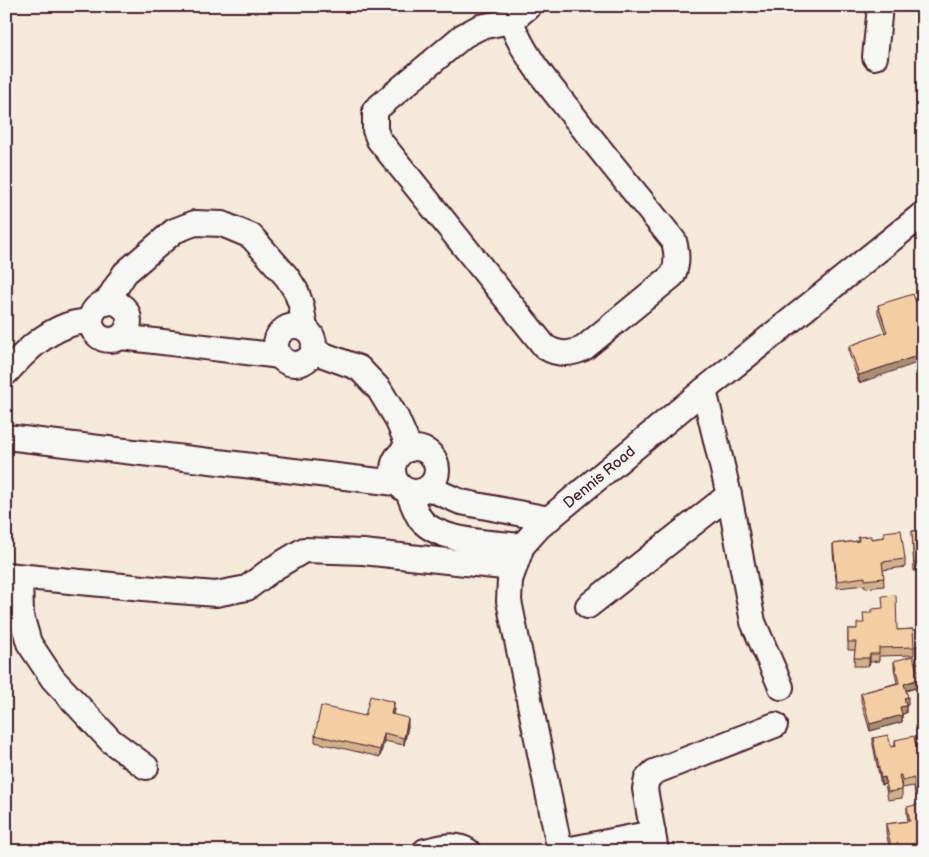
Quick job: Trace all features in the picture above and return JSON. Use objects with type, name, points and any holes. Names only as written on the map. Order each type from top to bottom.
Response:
[{"type":"street","points":[[511,21],[526,53],[561,100],[674,241],[676,249],[677,267],[673,275],[584,348],[567,354],[557,353],[545,347],[379,140],[375,130],[375,110],[463,36],[480,27],[511,21],[530,6]]},
{"type":"street","points":[[875,57],[880,6]]},
{"type":"street","name":"Dennis Road","points":[[561,851],[509,601],[510,580],[522,546],[549,519],[704,390],[923,214]]},
{"type":"street","points":[[195,223],[222,224],[251,236],[287,277],[296,291],[301,305],[304,328],[313,338],[314,344],[313,351],[306,360],[301,363],[290,363],[280,356],[121,337],[104,339],[94,332],[91,321],[96,309],[106,303],[125,273],[174,231],[195,223]]},
{"type":"street","points":[[106,303],[119,305],[127,314],[128,327],[121,337]]},
{"type":"street","points":[[6,373],[29,347],[51,333],[69,324],[91,321]]},
{"type":"street","points":[[280,356],[277,344],[281,333],[292,326],[304,328]]},
{"type":"street","points":[[313,351],[359,368],[379,390],[396,417],[410,449]]},
{"type":"street","points":[[704,390],[729,495],[753,622],[781,687]]},
{"type":"street","points":[[6,437],[411,487],[461,502],[549,519]]},
{"type":"street","points":[[411,487],[434,483],[437,468],[435,461],[425,450],[410,449],[398,456],[394,462],[393,476],[411,487],[421,519],[434,531],[452,537],[522,546]]},
{"type":"street","points":[[588,606],[729,495]]},
{"type":"street","points":[[468,539],[477,505]]},
{"type":"street","points":[[146,767],[111,741],[53,679],[29,643],[13,576],[216,594],[247,588],[274,568],[304,550],[363,552],[513,568]]},
{"type":"street","points":[[561,851],[654,842],[645,788],[647,779],[654,772],[775,725]]},
{"type":"street","points":[[425,851],[460,846],[468,851]]},
{"type":"building","points":[[913,294],[923,324],[923,354],[859,375],[849,346],[887,332],[878,305]]},
{"type":"building","points":[[901,530],[905,559],[882,562],[884,578],[865,580],[865,577],[837,581],[833,544],[859,541],[858,537],[871,536],[871,539],[885,537],[884,532]]},
{"type":"building","points":[[912,531],[923,531],[923,563],[914,563]]},
{"type":"building","points":[[896,595],[897,630],[913,629],[914,647],[879,648],[879,654],[870,654],[869,658],[854,658],[856,642],[848,642],[848,629],[857,629],[857,623],[864,623],[863,613],[872,613],[872,609],[883,608],[882,596]]},
{"type":"building","points":[[916,646],[923,646],[923,663],[917,663]]},
{"type":"building","points":[[913,656],[919,679],[904,684],[908,697],[904,698],[906,706],[900,707],[902,715],[870,724],[861,693],[899,683],[894,661]]},
{"type":"building","points":[[370,696],[394,702],[391,714],[408,718],[404,738],[384,733],[380,750],[315,735],[321,706],[365,716]]},
{"type":"building","points":[[888,735],[891,747],[896,746],[895,740],[914,736],[915,743],[923,741],[923,786],[915,787],[914,778],[902,781],[901,775],[899,775],[902,790],[888,792],[885,777],[881,778],[873,738]]},
{"type":"building","points":[[920,804],[923,811],[923,847],[904,851],[892,851],[886,824],[910,821],[907,807]]}]
